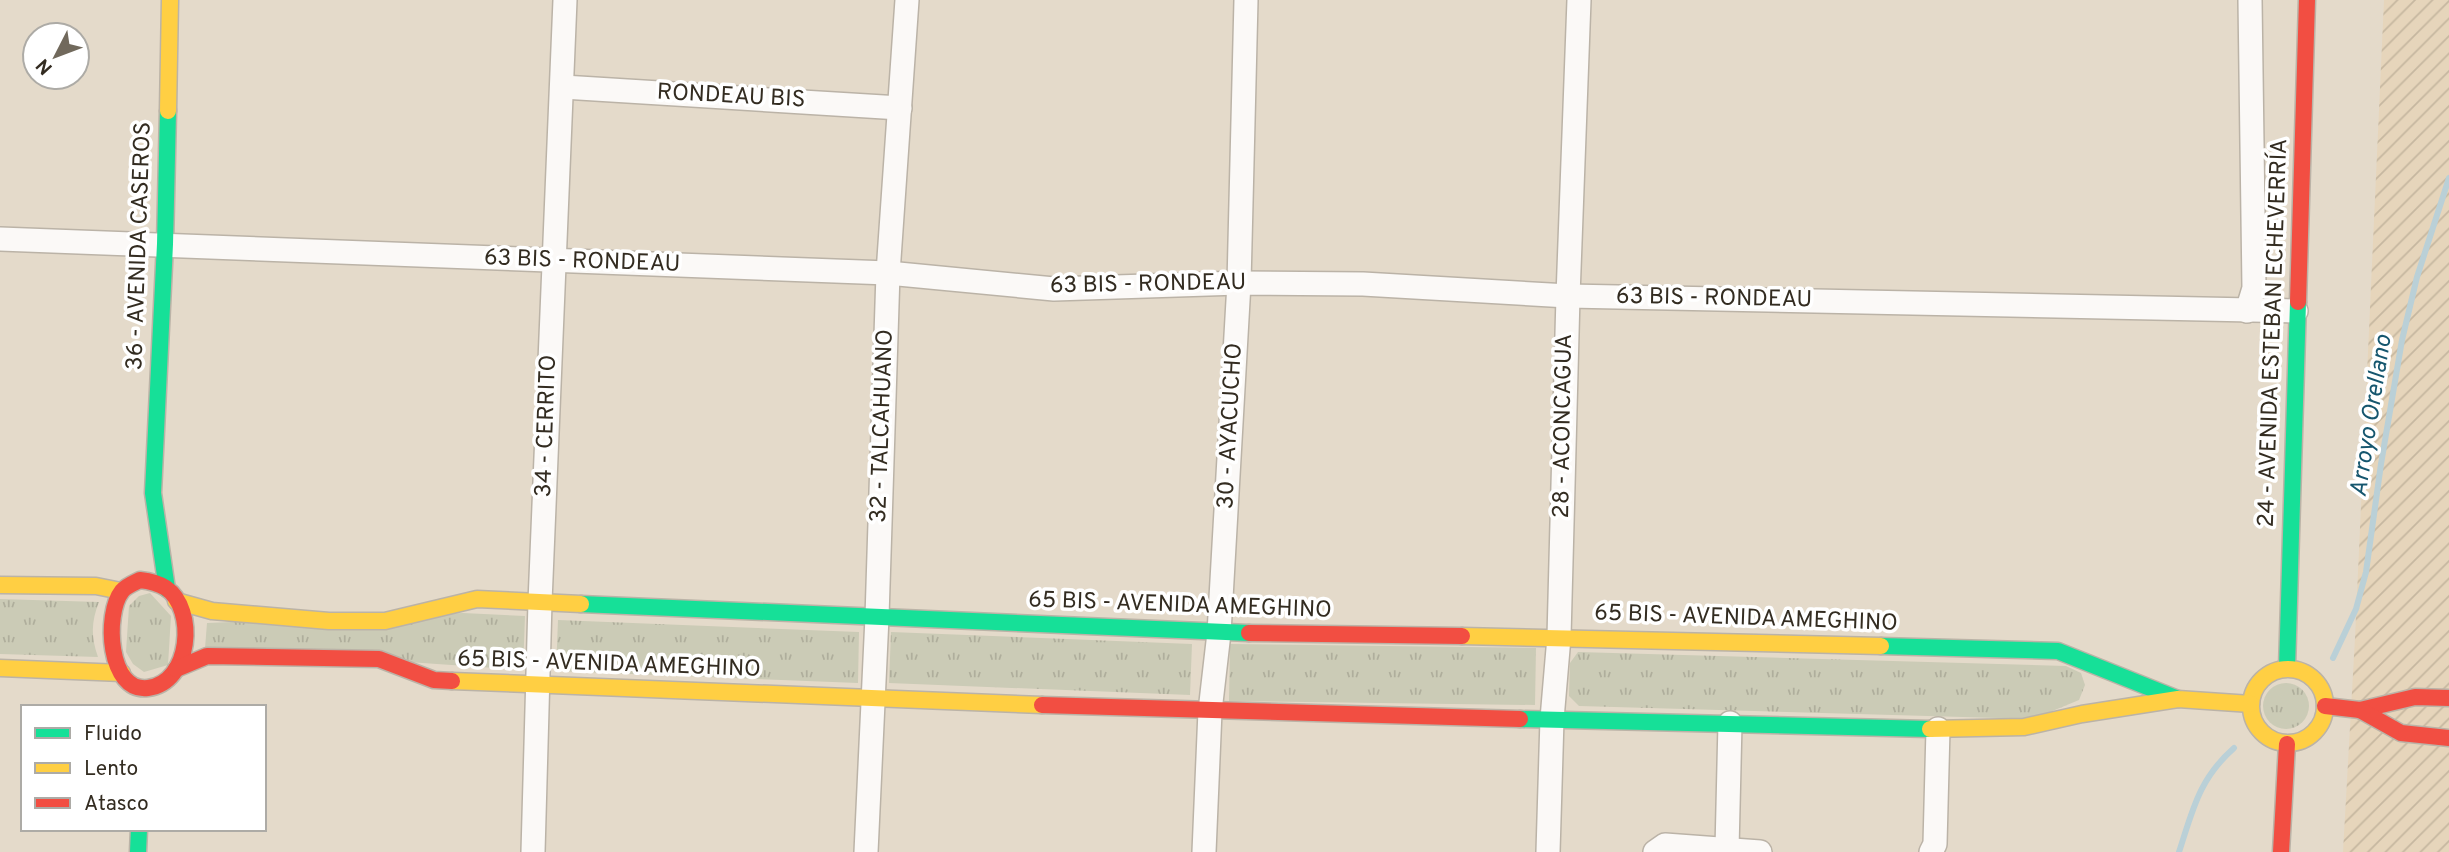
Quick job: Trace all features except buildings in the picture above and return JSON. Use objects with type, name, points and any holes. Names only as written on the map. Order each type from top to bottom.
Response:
[{"type":"main road","name":"36 - AVENIDA CASEROS","points":[[170,0],[165,244],[153,494],[171,595]]},
{"type":"main road","name":"24 - AVENIDA ESTEBAN ECHEVERRÍA","points":[[2287,668],[2307,0]]},
{"type":"main road","name":"36 - AVENIDA CASEROS","points":[[142,531],[153,494]]},
{"type":"main road","points":[[134,568],[113,612],[110,634],[113,655],[124,675],[134,685],[146,688],[173,673]]},
{"type":"main road","points":[[0,585],[125,589],[140,580],[150,581],[171,595],[181,612],[186,632],[185,654],[162,699]]},
{"type":"main road","name":"65 BIS - AVENIDA AMEGHINO","points":[[171,595],[212,611],[329,621],[385,621],[477,599],[1219,633],[1559,637],[2058,651],[2178,699]]},
{"type":"main road","points":[[2068,717],[2087,702],[2091,685],[2083,666],[2069,654]]},
{"type":"main road","name":"65 BIS - AVENIDA AMEGHINO","points":[[173,673],[207,656],[379,659],[434,680],[538,685],[1210,711],[1938,729],[2024,727],[2178,699],[2251,704]]},
{"type":"main road","points":[[0,668],[124,675]]},
{"type":"main road","points":[[2287,668],[2299,670],[2318,684],[2324,695],[2325,706],[2323,718],[2309,737],[2287,744],[2274,741],[2263,734],[2255,724],[2251,704],[2255,687],[2264,677],[2287,668]]},
{"type":"main road","points":[[124,675],[128,697]]},
{"type":"main road","points":[[2325,706],[2360,710],[2415,697],[2449,698]]},
{"type":"main road","points":[[2360,710],[2401,733],[2449,738]]},
{"type":"main road","points":[[2281,852],[2287,744]]},
{"type":"main road","points":[[138,852],[139,831]]},
{"type":"street","name":"34 - CERRITO","points":[[533,852],[540,602],[565,0]]},
{"type":"street","name":"32 - TALCAHUANO","points":[[866,852],[888,273],[907,0]]},
{"type":"street","name":"30 - AYACUCHO","points":[[1204,852],[1210,711],[1219,633],[1239,283],[1247,0]]},
{"type":"street","name":"28 - ACONCAGUA","points":[[1548,852],[1552,719],[1559,637],[1567,296],[1579,0]]},
{"type":"street","points":[[2247,311],[2254,288],[2250,0]]},
{"type":"street","name":"RONDEAU BIS","points":[[562,87],[900,108]]},
{"type":"street","name":"63 BIS - RONDEAU","points":[[0,239],[888,273],[1054,289],[1239,283],[1363,284],[1567,296],[2296,312]]},
{"type":"street","points":[[1727,849],[1730,723]]},
{"type":"street","points":[[1931,852],[1936,844],[1938,729]]},
{"type":"street","points":[[1655,852],[1665,845],[1760,852]]},
{"type":"shaded area","points":[[2384,0],[2449,0],[2449,852],[2343,852]]},
{"type":"green space","points":[[150,593],[171,616],[168,665],[144,672],[133,664],[126,652],[129,606],[139,596]]},
{"type":"green space","points":[[0,599],[99,602],[93,630],[98,657],[0,654]]},
{"type":"green space","points":[[463,613],[525,616],[523,670],[205,648],[207,623]]},
{"type":"green space","points":[[558,620],[859,632],[858,683],[556,671]]},
{"type":"green space","points":[[891,632],[1192,644],[1190,695],[889,683]]},
{"type":"green space","points":[[1230,644],[1536,648],[1535,705],[1229,701]]},
{"type":"green space","points":[[1578,652],[2066,666],[2081,673],[2085,685],[2079,700],[2033,719],[1579,706],[1569,696],[1570,663]]},
{"type":"green space","points":[[2286,683],[2302,690],[2309,706],[2302,722],[2286,729],[2270,722],[2263,706],[2270,690]]},
{"type":"waterway","name":"Arroyo Orellano","points":[[2333,658],[2356,609],[2366,572],[2402,340],[2417,277],[2449,178]]},
{"type":"waterway","name":"Arroyo Orellano","points":[[2179,852],[2193,808],[2205,783],[2234,748]]},
{"type":"traffic: fast","points":[[167,589],[153,493],[165,244],[168,111]]},
{"type":"traffic: fast","points":[[2287,668],[2298,302]]},
{"type":"traffic: fast","points":[[581,604],[1249,633]]},
{"type":"traffic: fast","points":[[1881,646],[2058,651],[2178,699]]},
{"type":"traffic: fast","points":[[1520,719],[1930,729]]},
{"type":"traffic: fast","points":[[138,852],[139,831]]},
{"type":"traffic: slow","points":[[168,111],[170,0]]},
{"type":"traffic: slow","points":[[0,585],[96,586],[121,591]]},
{"type":"traffic: slow","points":[[176,601],[212,611],[329,621],[385,621],[477,599],[581,604]]},
{"type":"traffic: slow","points":[[1462,636],[1881,646]]},
{"type":"traffic: slow","points":[[0,668],[122,673]]},
{"type":"traffic: slow","points":[[2281,669],[2295,669],[2309,675],[2319,685],[2325,706],[2319,727],[2309,737],[2295,743],[2281,743],[2267,737],[2257,727],[2251,713],[2251,699],[2257,685],[2267,675],[2281,669]]},
{"type":"traffic: slow","points":[[452,681],[1042,705]]},
{"type":"traffic: slow","points":[[1930,729],[2024,727],[2082,714],[2178,699],[2251,704]]},
{"type":"traffic: jam","points":[[2298,302],[2307,0]]},
{"type":"traffic: jam","points":[[140,580],[163,586],[176,598],[185,628],[181,660],[173,673],[162,683],[148,688],[135,686],[125,678],[117,666],[113,650],[116,602],[122,591],[140,580]]},
{"type":"traffic: jam","points":[[1249,633],[1462,636]]},
{"type":"traffic: jam","points":[[176,669],[207,656],[379,659],[434,680],[452,681]]},
{"type":"traffic: jam","points":[[2325,706],[2360,710],[2415,697],[2449,698]]},
{"type":"traffic: jam","points":[[1042,705],[1520,719]]},
{"type":"traffic: jam","points":[[2360,710],[2401,733],[2449,738]]},
{"type":"traffic: jam","points":[[2281,852],[2287,744]]}]
